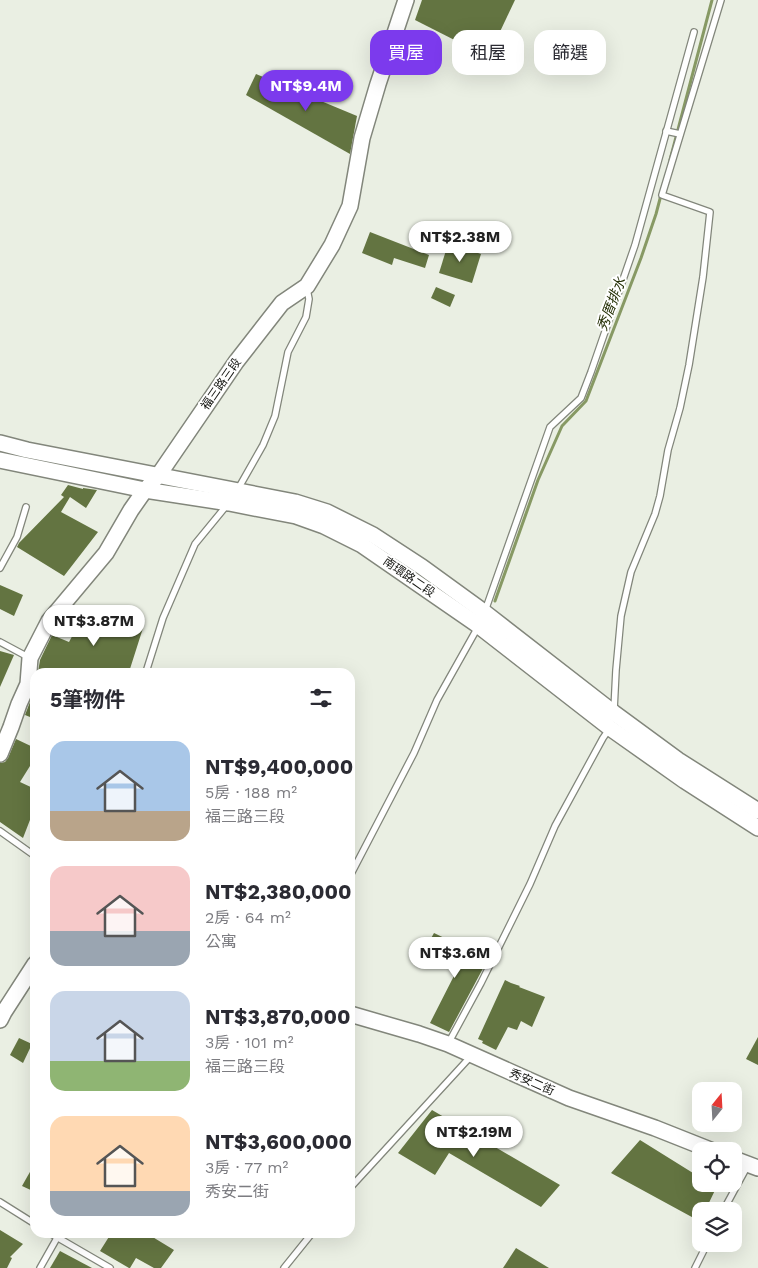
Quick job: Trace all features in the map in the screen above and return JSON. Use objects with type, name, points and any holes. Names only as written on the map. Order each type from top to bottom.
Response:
[{"type":"street","name":"福三路三段","points":[[0,754],[28,684],[30,658],[49,621],[106,553],[131,510],[158,476],[236,362],[282,303],[307,286],[332,245],[350,206],[362,138],[406,0]]},
{"type":"street","name":"南環路二段","points":[[0,443],[158,476],[234,496],[324,526],[362,545],[481,619],[612,720],[684,781],[758,828]]},
{"type":"street","name":"南環路二段","points":[[0,460],[145,490],[234,496]]},
{"type":"street","name":"南環路二段","points":[[612,720],[758,811]]},
{"type":"street","points":[[0,1020],[30,972]]},
{"type":"street","name":"秀安二街","points":[[355,1015],[448,1044],[569,1098],[692,1143]]},
{"type":"lane","points":[[448,1044],[481,983],[530,884],[555,826],[612,720],[621,616],[631,572],[655,514],[668,450],[680,408],[703,277],[710,212],[662,194],[721,0]]},
{"type":"lane","points":[[355,866],[414,753],[437,700],[481,619],[550,427],[581,398],[635,245],[694,32]]},
{"type":"lane","points":[[666,131],[680,134]]},
{"type":"lane","points":[[147,668],[163,618],[196,544],[234,496],[263,445],[275,416],[288,352],[306,317],[309,299],[307,286]]},
{"type":"lane","points":[[0,568],[17,537],[26,507]]},
{"type":"lane","points":[[0,642],[30,658]]},
{"type":"lane","points":[[0,831],[30,852]]},
{"type":"lane","points":[[355,1183],[472,1055]]},
{"type":"lane","points":[[728,1202],[747,1164]]},
{"type":"lane","points":[[0,1202],[30,1221]]},
{"type":"lane","points":[[40,1268],[57,1238],[110,1268]]},
{"type":"lane","points":[[284,1268],[308,1238]]},
{"type":"lane","points":[[695,1268],[702,1252]]},
{"type":"building","points":[[422,0],[515,0],[501,30],[452,30],[452,39],[442,34],[442,30],[435,30],[415,20]]},
{"type":"building","points":[[256,74],[357,116],[350,154],[246,95]]},
{"type":"building","points":[[370,232],[429,255],[425,268],[394,258],[392,265],[362,253]]},
{"type":"building","points":[[448,244],[481,254],[472,283],[439,273]]},
{"type":"building","points":[[436,287],[455,295],[450,307],[431,298]]},
{"type":"building","points":[[68,485],[97,490],[86,508],[70,497],[61,512],[98,532],[64,576],[17,547],[64,497],[61,495]]},
{"type":"building","points":[[0,585],[23,595],[14,616],[0,609]]},
{"type":"building","points":[[102,609],[143,628],[130,668],[39,668],[40,660],[52,635],[69,642],[82,618],[95,625]]},
{"type":"building","points":[[0,651],[14,655],[0,687]]},
{"type":"building","points":[[30,702],[30,717],[25,715]]},
{"type":"building","points":[[16,739],[30,746],[30,766],[20,782],[30,787],[30,820],[23,838],[0,822],[0,763],[5,762]]},
{"type":"building","points":[[434,933],[488,959],[449,1032],[430,1023],[459,966],[427,951]]},
{"type":"building","points":[[505,980],[545,997],[532,1027],[521,1021],[517,1030],[508,1027],[496,1050],[478,1039]]},
{"type":"building","points":[[758,1037],[758,1065],[746,1059]]},
{"type":"building","points":[[19,1038],[30,1043],[30,1048],[23,1063],[10,1055]]},
{"type":"building","points":[[432,1110],[560,1185],[541,1207],[449,1153],[435,1175],[398,1153]]},
{"type":"building","points":[[640,1140],[692,1172],[692,1192],[714,1192],[709,1202],[692,1202],[692,1217],[611,1173]]},
{"type":"building","points":[[30,1172],[30,1190],[22,1186]]},
{"type":"building","points":[[0,1230],[23,1244],[10,1257],[12,1258],[7,1268],[0,1268]]},
{"type":"building","points":[[108,1238],[154,1238],[174,1250],[161,1268],[154,1268],[136,1258],[129,1268],[100,1251]]},
{"type":"building","points":[[516,1248],[549,1268],[503,1268]]},
{"type":"building","points":[[60,1251],[92,1268],[50,1268]]},
{"type":"waterway","name":"秀厝排水","points":[[670,160],[712,0]]},
{"type":"waterway","name":"秀厝排水","points":[[495,601],[538,480],[562,426],[586,401],[641,258],[661,195]]}]
